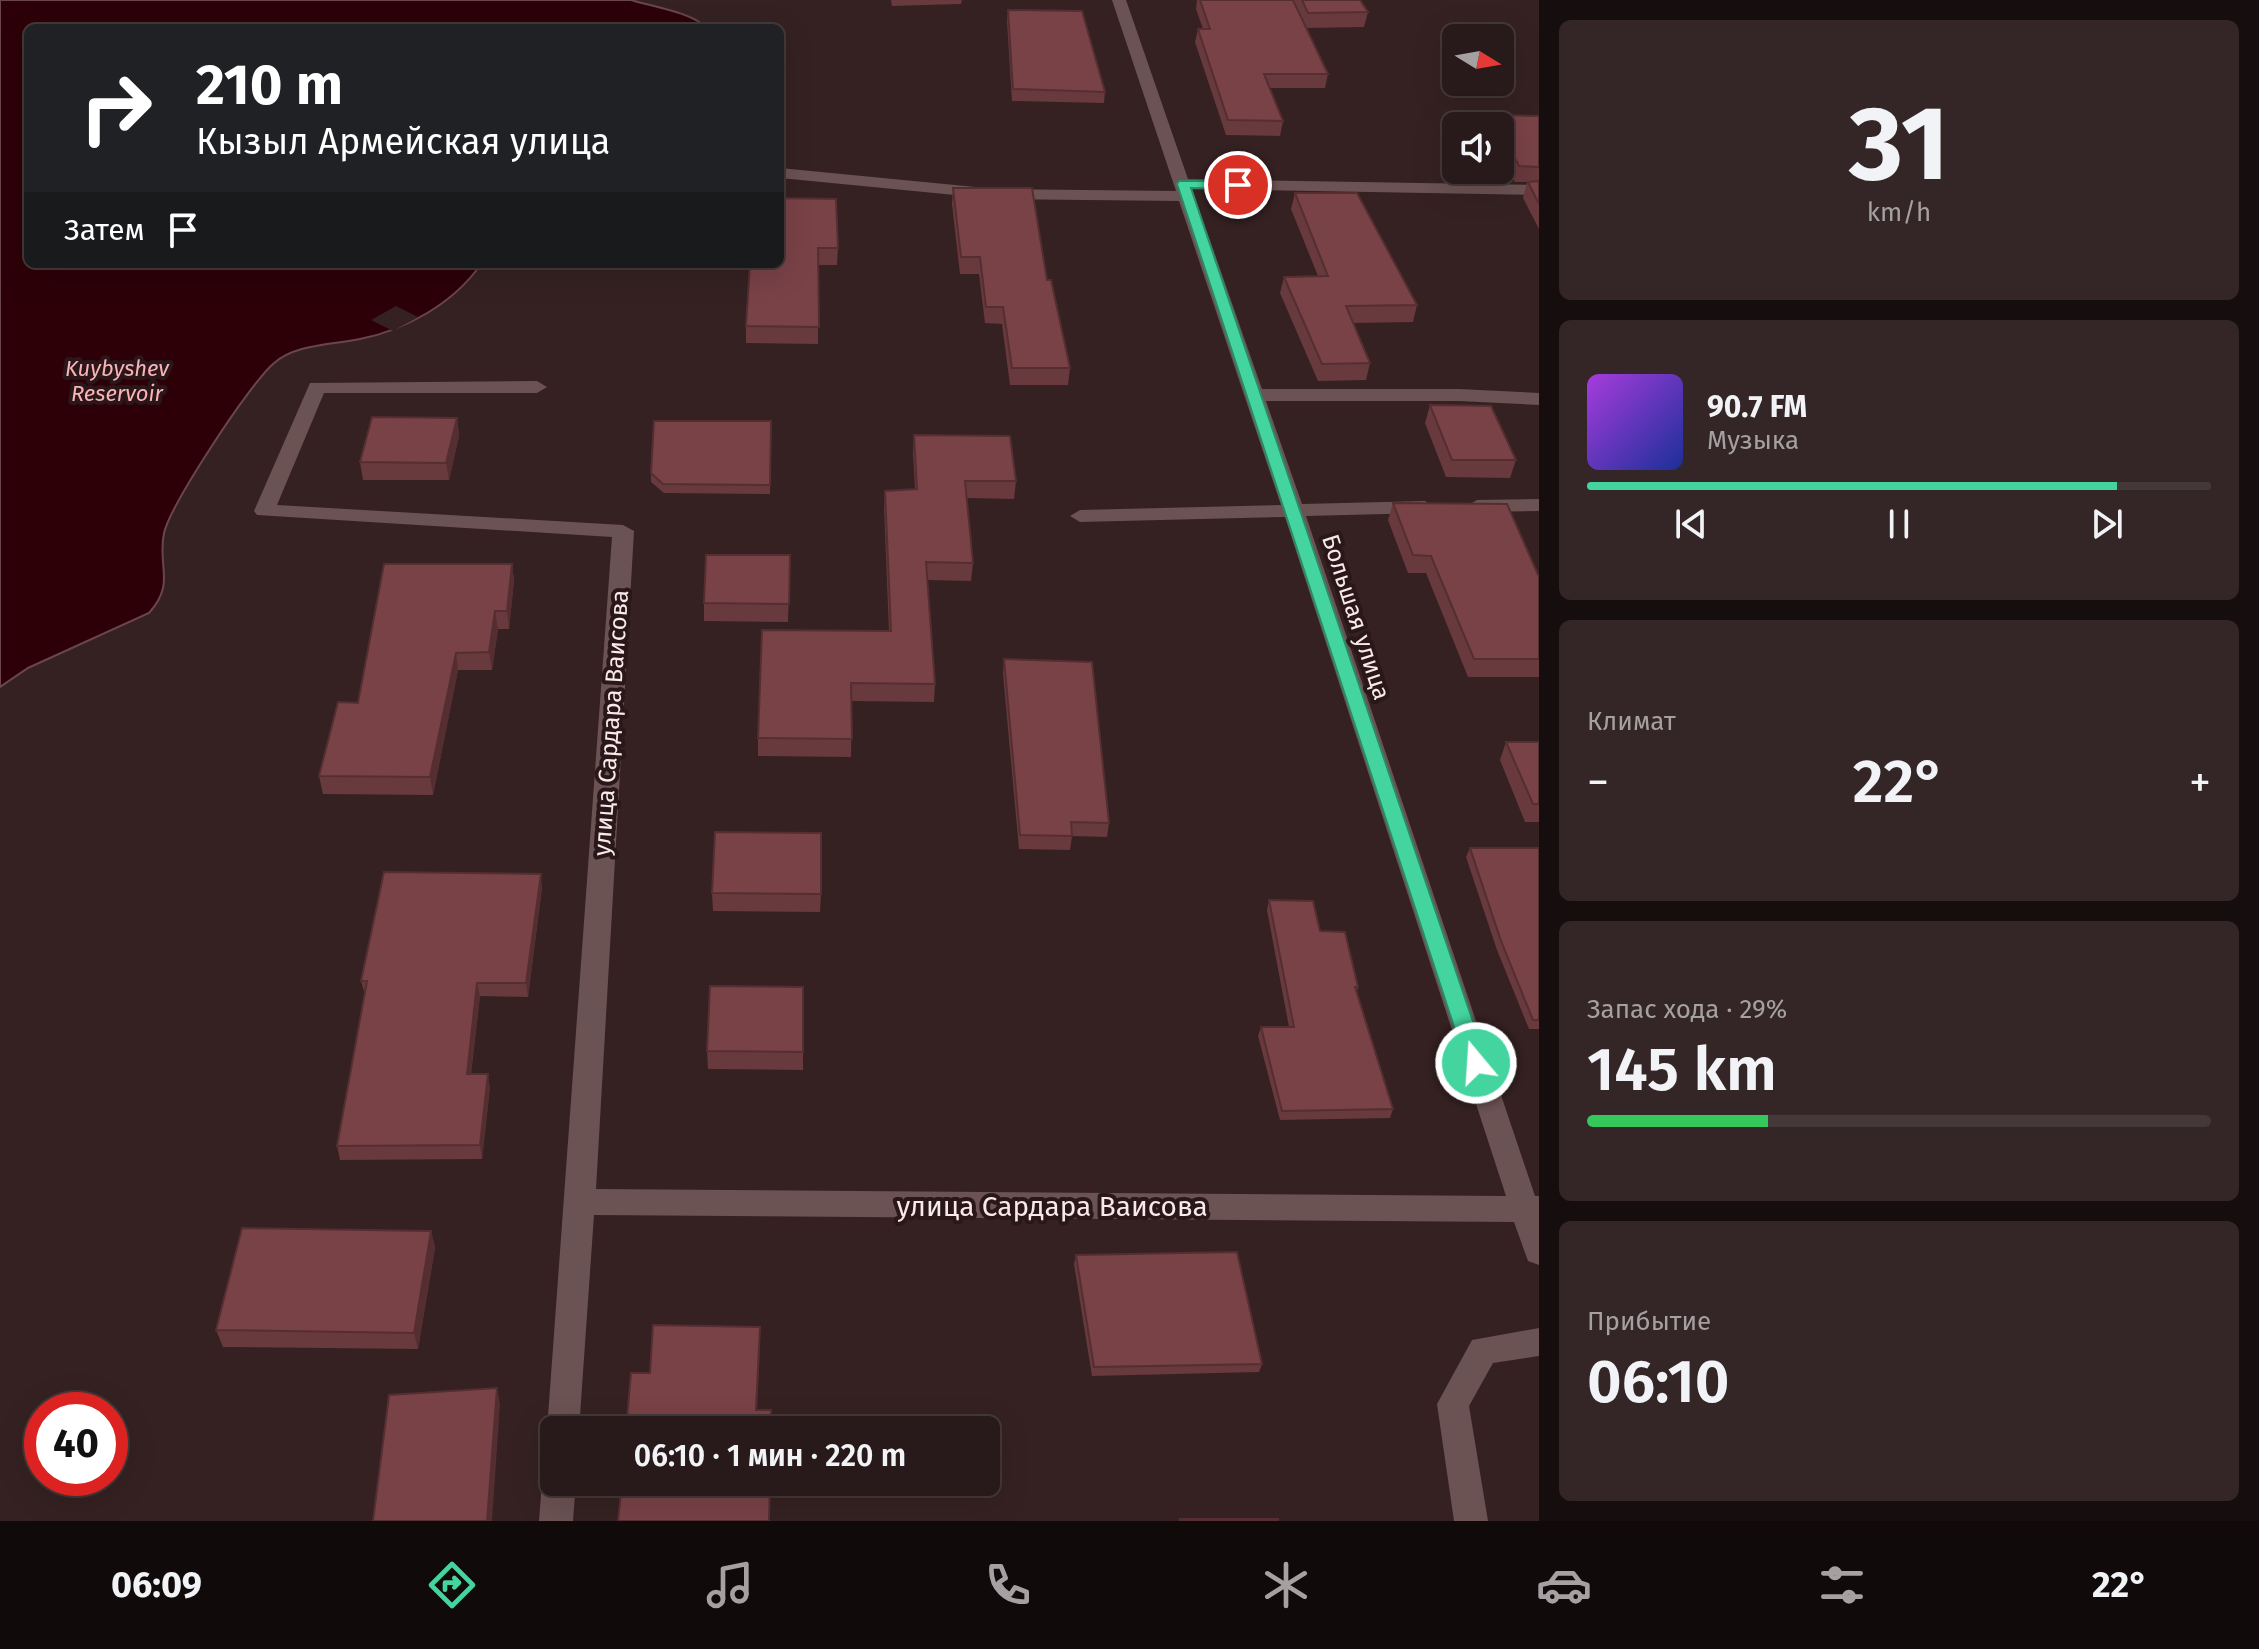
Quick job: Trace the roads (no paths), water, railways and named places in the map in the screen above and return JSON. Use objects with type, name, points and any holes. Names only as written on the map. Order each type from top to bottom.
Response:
[{"type":"street","name":"Большая улица","points":[[1119,0],[1532,1209],[1539,1252]]},
{"type":"street","points":[[784,173],[996,194],[1186,190],[1539,190]]},
{"type":"street","name":"улица Сардара Ваисова","points":[[537,387],[317,387],[264,511],[623,531],[564,1416]]},
{"type":"street","points":[[1254,395],[1459,395],[1539,399]]},
{"type":"street","points":[[1080,516],[1539,505]]},
{"type":"street","name":"улица Сардара Ваисова","points":[[580,1202],[1532,1209]]},
{"type":"street","points":[[1471,1521],[1453,1404],[1483,1350],[1539,1342]]},
{"type":"street","points":[[556,1521],[558,1496]]},
{"type":"water","name":"Kuybyshev Reservoir","points":[[0,0],[631,0],[682,14],[701,24],[24,24],[24,268],[478,268],[457,291],[411,322],[377,335],[292,352],[273,364],[230,419],[195,472],[170,518],[162,545],[162,593],[149,613],[28,668],[0,687]]}]
